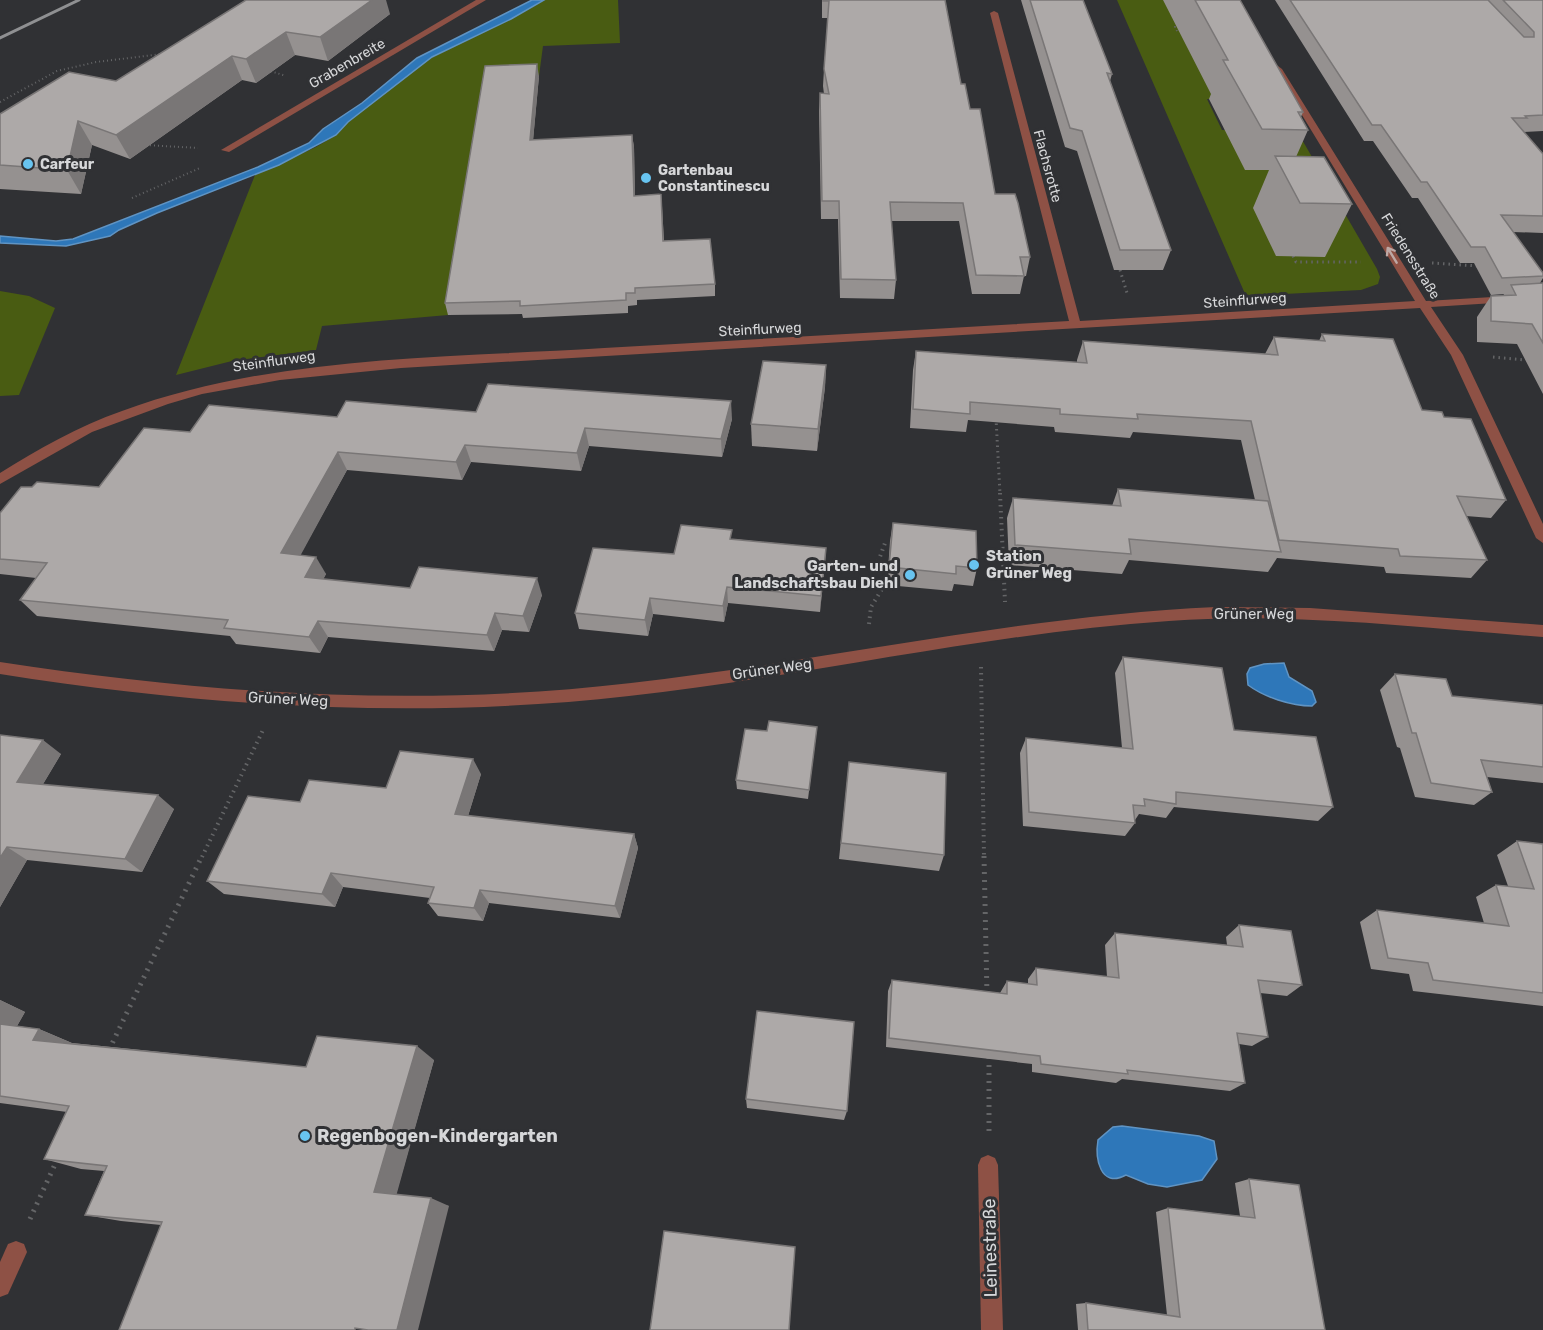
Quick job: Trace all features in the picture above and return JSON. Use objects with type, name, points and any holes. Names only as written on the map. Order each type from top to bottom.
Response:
[{"type":"street","name":"Grabenbreite","points":[[226,150],[482,0]]},
{"type":"street","name":"Flachsrotte","points":[[994,13],[1076,326]]},
{"type":"street","name":"Friedensstraße","points":[[1273,60],[1423,304],[1442,329],[1457,355],[1543,538]]},
{"type":"street","name":"Steinflurweg","points":[[0,479],[87,430],[137,409],[225,384],[277,375],[329,369],[1543,297]]},
{"type":"street","name":"Grüner Weg","points":[[0,668],[99,683],[199,694],[399,703],[517,700],[629,690],[1078,624],[1170,615],[1236,612],[1290,614],[1543,632]]},
{"type":"street","name":"Leinestraße","points":[[988,1165],[992,1330]]},
{"type":"street","points":[[0,1286],[16,1252]]},
{"type":"path","points":[[1177,31],[1175,27],[1184,27]]},
{"type":"path","points":[[0,102],[55,72],[80,64],[162,54]]},
{"type":"path","points":[[264,69],[286,76]]},
{"type":"path","points":[[140,145],[226,150]]},
{"type":"path","points":[[132,198],[200,168]]},
{"type":"path","points":[[988,1006],[981,658],[1005,611],[996,412]]},
{"type":"path","points":[[877,654],[869,625],[871,607],[882,589],[877,566],[885,543]]},
{"type":"path","points":[[108,1052],[277,699]]},
{"type":"path","points":[[988,1053],[988,1165]]},
{"type":"path","points":[[16,1252],[62,1148]]},
{"type":"green space","points":[[544,0],[618,0],[620,43],[543,46],[539,76],[487,78],[448,315],[322,326],[316,350],[232,361],[176,375],[255,175],[316,147],[336,135],[348,122],[432,57],[511,19]]},
{"type":"green space","points":[[1117,0],[1219,0],[1251,100],[1207,99],[1222,130],[1268,131],[1290,119],[1377,269],[1380,277],[1378,284],[1361,290],[1246,296]]},
{"type":"green space","points":[[0,291],[29,296],[55,308],[19,395],[0,396]]},
{"type":"water","points":[[532,0],[544,0],[511,19],[432,57],[348,122],[336,135],[279,165],[157,213],[110,236],[66,246],[0,243],[0,236],[56,241],[73,239],[258,167],[309,143],[323,129],[362,103],[417,58]]},
{"type":"water","points":[[1284,663],[1289,677],[1312,691],[1316,702],[1312,706],[1278,700],[1248,685],[1247,674],[1250,668],[1264,664]]},
{"type":"water","points":[[1122,1126],[1199,1136],[1214,1141],[1217,1159],[1202,1180],[1167,1187],[1148,1184],[1126,1175],[1110,1178],[1101,1170],[1097,1155],[1098,1140],[1113,1127]]},
{"type":"building","points":[[246,0],[372,0],[320,37],[286,32],[246,59],[232,56],[116,135],[78,121],[67,170],[0,165],[0,114],[69,72],[116,81]]},
{"type":"building","points":[[823,0],[945,0],[961,84],[965,84],[970,109],[980,109],[995,194],[1015,194],[1018,203],[1030,257],[1020,257],[1024,276],[976,275],[963,203],[890,202],[896,280],[841,279],[839,201],[822,201],[820,93],[829,94],[824,69],[829,1]]},
{"type":"building","points":[[1030,0],[1083,0],[1112,74],[1107,73],[1171,250],[1120,250],[1082,131],[1070,128]]},
{"type":"building","points":[[1195,0],[1240,0],[1303,112],[1298,112],[1308,130],[1262,129],[1223,60],[1228,60]]},
{"type":"building","points":[[1290,0],[1488,0],[1524,37],[1534,37],[1534,32],[1503,0],[1543,0],[1543,115],[1512,118],[1543,154],[1543,216],[1501,215],[1543,276],[1502,278],[1485,247],[1471,247],[1427,182],[1421,182],[1381,125],[1372,125]]},
{"type":"building","points":[[537,64],[530,140],[632,135],[634,196],[661,194],[663,241],[710,239],[715,284],[635,288],[635,293],[626,293],[626,300],[520,306],[520,301],[445,303],[485,66]]},
{"type":"building","points":[[1275,156],[1324,157],[1352,204],[1300,203]]},
{"type":"building","points":[[1543,283],[1543,343],[1532,324],[1491,321],[1491,296],[1516,295],[1511,285]]},
{"type":"building","points":[[1322,334],[1393,339],[1422,410],[1442,412],[1444,417],[1471,419],[1506,500],[1457,496],[1487,560],[1400,556],[1398,549],[1279,540],[1251,421],[1137,414],[1138,419],[1060,414],[1060,409],[970,402],[970,414],[913,409],[916,351],[1087,363],[1083,341],[1278,355],[1274,337],[1325,341]]},
{"type":"building","points":[[763,361],[826,365],[818,429],[751,424]]},
{"type":"building","points":[[488,384],[731,401],[721,439],[585,428],[577,453],[465,445],[456,462],[338,452],[281,553],[316,557],[305,577],[410,588],[419,567],[537,578],[523,616],[495,613],[487,635],[318,621],[309,637],[224,628],[228,620],[20,600],[47,563],[0,559],[0,513],[21,487],[32,487],[37,482],[99,487],[144,428],[190,432],[209,405],[337,417],[346,401],[476,412]]},
{"type":"building","points":[[1118,489],[1268,501],[1281,552],[1129,539],[1131,554],[1015,545],[1013,498],[1121,506]]},
{"type":"building","points":[[893,523],[976,531],[977,568],[956,566],[956,574],[889,567]]},
{"type":"building","points":[[681,525],[732,530],[730,539],[826,548],[821,596],[727,587],[723,606],[650,598],[645,620],[575,613],[593,548],[674,554]]},
{"type":"building","points":[[1123,657],[1222,668],[1234,730],[1316,737],[1333,807],[1176,792],[1176,804],[1144,799],[1145,806],[1133,805],[1135,823],[1029,812],[1026,738],[1133,749]]},
{"type":"building","points":[[1395,674],[1446,679],[1452,696],[1543,705],[1543,767],[1481,760],[1492,792],[1431,783],[1416,733],[1412,733]]},
{"type":"building","points":[[769,721],[817,727],[809,790],[736,780],[745,729],[767,731]]},
{"type":"building","points":[[0,735],[43,740],[17,782],[158,795],[125,859],[7,847],[0,858]]},
{"type":"building","points":[[400,751],[473,759],[455,814],[634,834],[615,906],[480,890],[474,908],[428,903],[434,887],[331,873],[322,894],[207,881],[248,796],[300,802],[309,780],[386,788]]},
{"type":"building","points":[[849,762],[946,773],[944,855],[841,843]]},
{"type":"building","points":[[1517,841],[1543,844],[1543,993],[1433,980],[1428,963],[1388,958],[1377,910],[1509,926],[1496,885],[1534,889]]},
{"type":"building","points":[[1239,925],[1291,931],[1302,985],[1258,980],[1268,1037],[1237,1033],[1245,1083],[1127,1070],[1128,1074],[1041,1064],[1040,1056],[889,1038],[892,980],[1007,994],[1007,981],[1037,985],[1036,968],[1119,978],[1115,933],[1243,947]]},
{"type":"building","points":[[757,1011],[854,1022],[847,1111],[746,1099]]},
{"type":"building","points":[[0,1024],[39,1029],[33,1040],[306,1067],[317,1036],[417,1046],[374,1192],[431,1198],[397,1330],[355,1328],[355,1330],[119,1330],[162,1222],[85,1215],[107,1166],[44,1159],[69,1106],[0,1096]]},
{"type":"building","points":[[1249,1179],[1299,1185],[1325,1330],[1088,1330],[1086,1303],[1180,1317],[1168,1208],[1255,1218]]},
{"type":"building","points":[[664,1231],[795,1247],[789,1330],[650,1330]]},
{"type":"railway","points":[[0,38],[79,0]]},
{"type":"place","name":"Carfeur","points":[[28,164]]},
{"type":"place","name":"Gartenbau Constantinescu","points":[[646,178]]},
{"type":"place","name":"Station Grüner Weg","points":[[974,565]]},
{"type":"place","name":"Garten- und Landschaftsbau Diehl","points":[[910,575]]},
{"type":"place","name":"Regenbogen-Kindergarten","points":[[305,1136]]}]
